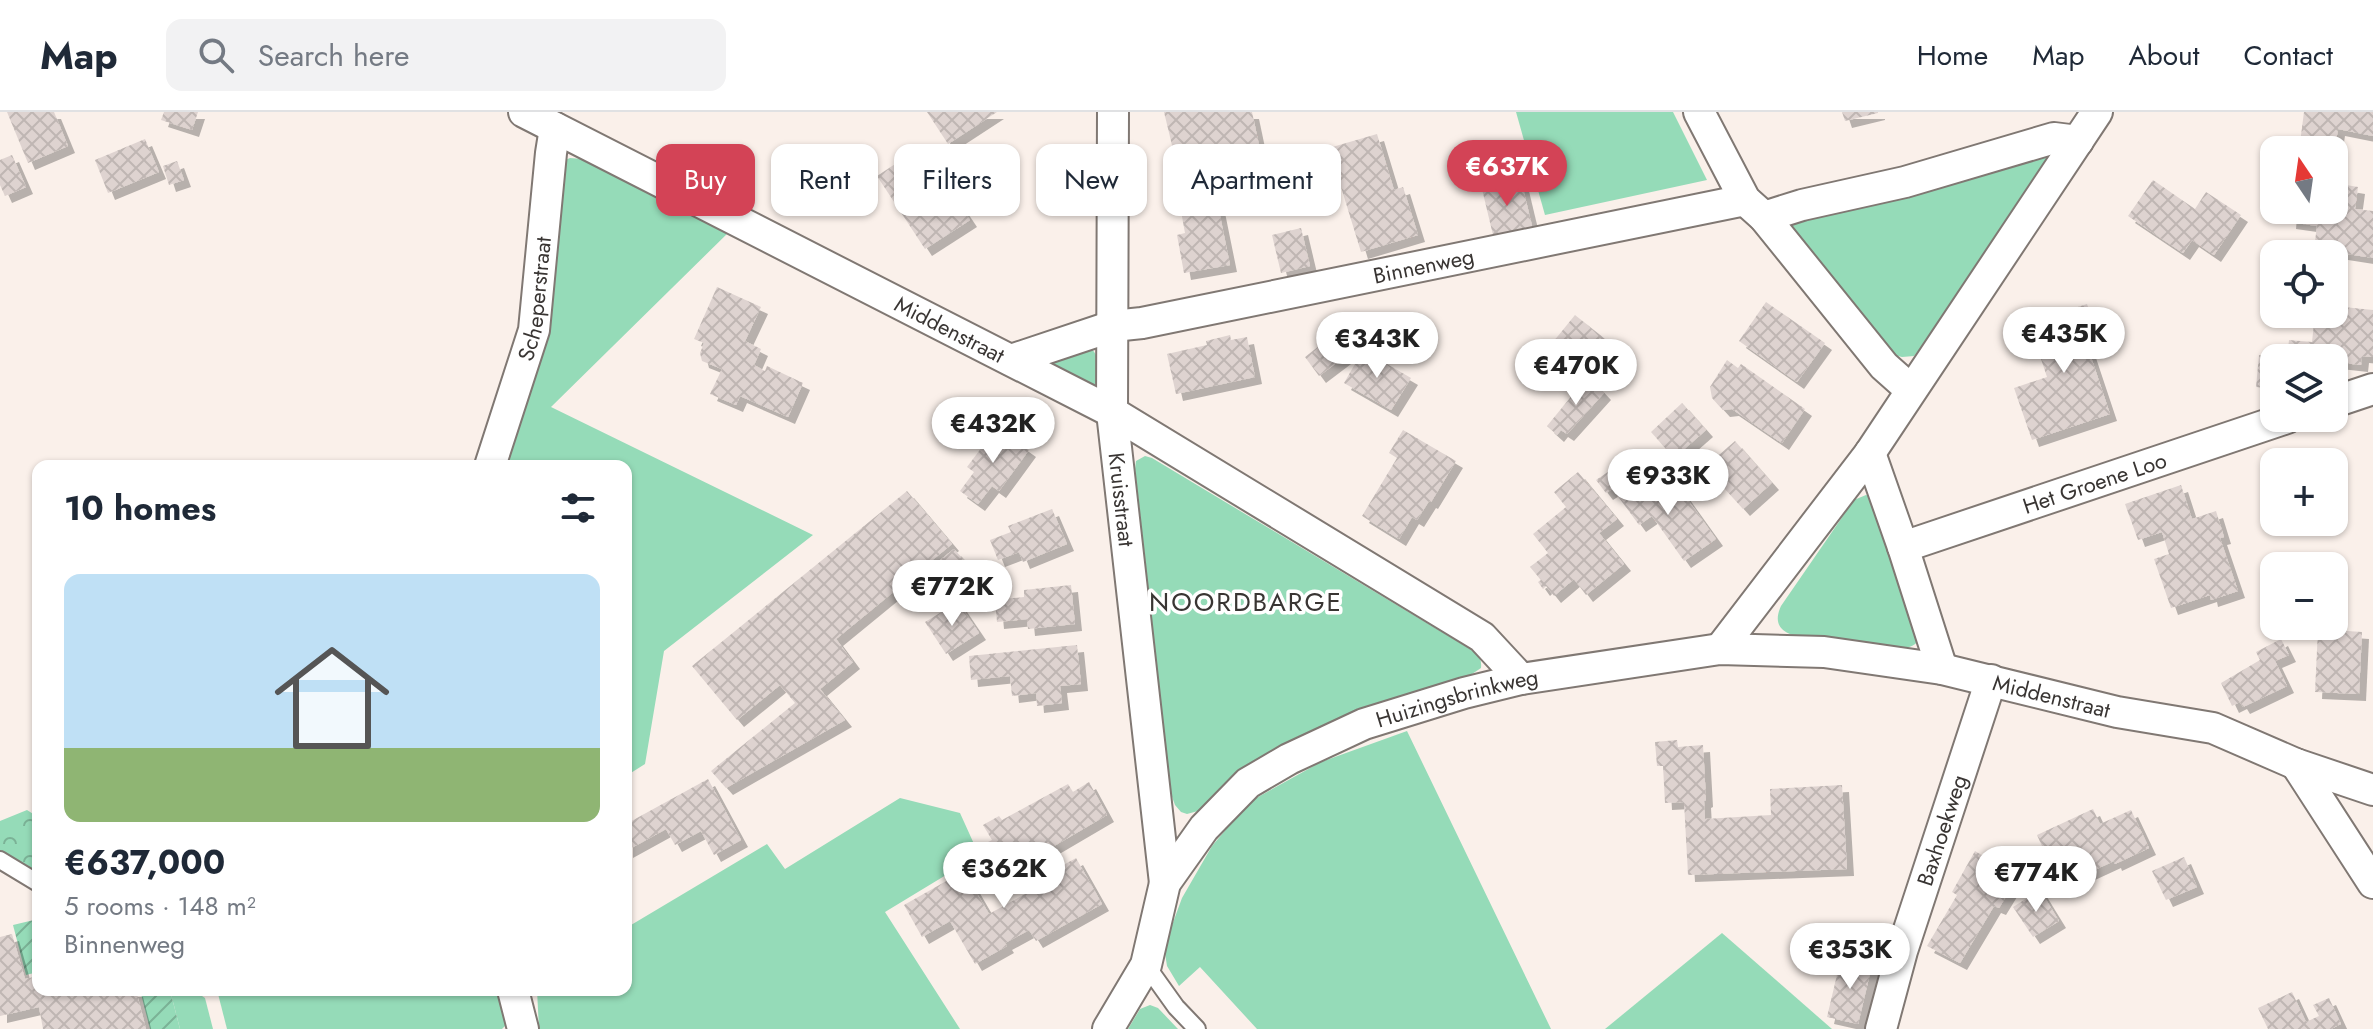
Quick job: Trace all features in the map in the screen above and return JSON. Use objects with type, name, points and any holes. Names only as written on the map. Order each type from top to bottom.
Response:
[{"type":"street","name":"Middenstraat","points":[[524,112],[1112,412],[1482,637],[1521,679]]},
{"type":"street","name":"Kruisstraat","points":[[1113,112],[1112,412],[1165,883]]},
{"type":"street","points":[[1699,112],[1755,209],[1884,366],[1911,390]]},
{"type":"street","points":[[1720,649],[1870,453],[2097,112]]},
{"type":"street","name":"Scheperstraat","points":[[492,460],[534,330],[555,128]]},
{"type":"street","name":"Binnenweg","points":[[1011,360],[1113,326],[1755,209],[1802,205],[1905,182],[2054,138],[2078,141]]},
{"type":"street","points":[[2348,397],[2373,389]]},
{"type":"street","name":"Het Groene Loo","points":[[1903,547],[2260,427]]},
{"type":"street","points":[[1870,453],[1942,669]]},
{"type":"street","name":"Middenstraat","points":[[1720,649],[1824,652],[1942,669],[2117,712],[2213,728],[2296,764],[2373,790]]},
{"type":"street","name":"Huizingsbrinkweg","points":[[1108,1029],[1146,965],[1165,883],[1204,828],[1248,783],[1289,759],[1364,724],[1464,693],[1521,679],[1720,649]]},
{"type":"street","name":"Baxhoekweg","points":[[1881,1029],[1902,951],[1991,680]]},
{"type":"street","points":[[2296,764],[2373,883]]},
{"type":"street","points":[[515,996],[523,1029]]},
{"type":"lane","points":[[0,860],[32,879]]},
{"type":"lane","points":[[1146,965],[1176,1007],[1197,1029]]},
{"type":"green space","points":[[1516,112],[1673,112],[1707,180],[1545,215]]},
{"type":"green space","points":[[2056,147],[1914,356],[1890,354],[1789,229],[1795,219]]},
{"type":"green space","points":[[583,159],[656,194],[656,216],[702,216],[731,230],[551,407],[813,535],[664,651],[645,764],[632,772],[632,460],[502,460],[563,161]]},
{"type":"green space","points":[[1090,347],[1097,357],[1100,374],[1090,387],[1053,367],[1051,362]]},
{"type":"green space","points":[[1145,456],[1470,649],[1479,657],[1481,668],[1472,674],[1348,718],[1233,778],[1198,811],[1181,812],[1171,794],[1135,469],[1136,461]]},
{"type":"green space","points":[[1866,495],[1872,497],[1918,641],[1912,646],[1897,648],[1790,634],[1781,628],[1778,619],[1781,606],[1854,500]]},
{"type":"green space","points":[[1407,731],[1551,1029],[1257,1029],[1200,967],[1179,986],[1167,966],[1164,947],[1182,898],[1212,846],[1249,802],[1321,762]]},
{"type":"green space","points":[[900,798],[960,813],[979,855],[885,912],[960,1029],[539,1029],[537,996],[632,996],[632,924],[767,844],[785,869]]},
{"type":"green space","points":[[27,810],[32,813],[32,870],[0,850],[0,821]]},
{"type":"green space","points":[[32,920],[32,974],[26,975],[13,925]]},
{"type":"green space","points":[[1722,933],[1832,1029],[1605,1029]]},
{"type":"green space","points":[[142,996],[172,996],[180,1029],[150,1029]]},
{"type":"green space","points":[[172,996],[205,998],[213,1029],[180,1029]]},
{"type":"green space","points":[[219,996],[502,996],[509,1022],[502,1029],[227,1029]]},
{"type":"green space","points":[[1150,1005],[1158,1008],[1178,1029],[1128,1029],[1140,1009]]},
{"type":"building","points":[[7,112],[54,112],[68,146],[28,163]]},
{"type":"building","points":[[164,112],[198,112],[192,130],[161,120]]},
{"type":"building","points":[[927,112],[997,112],[948,144]]},
{"type":"building","points":[[1164,112],[1252,112],[1259,144],[1172,144]]},
{"type":"building","points":[[1842,112],[1878,112],[1878,113],[1845,121]]},
{"type":"building","points":[[2304,112],[2373,112],[2373,136],[2338,129],[2337,136],[2301,136]]},
{"type":"building","points":[[1377,134],[1394,190],[1403,187],[1418,235],[1361,252],[1341,187],[1341,144]]},
{"type":"building","points":[[145,139],[159,172],[108,193],[95,160]]},
{"type":"building","points":[[12,155],[26,187],[5,196],[0,185],[0,160]]},
{"type":"building","points":[[177,161],[184,180],[169,185],[163,166]]},
{"type":"building","points":[[894,165],[894,202],[878,178]]},
{"type":"building","points":[[1521,180],[1532,226],[1493,235],[1482,189]]},
{"type":"building","points":[[2153,180],[2195,209],[2206,192],[2241,215],[2214,255],[2192,240],[2183,253],[2128,216]]},
{"type":"building","points":[[2348,185],[2358,187],[2355,209],[2373,211],[2373,258],[2348,254],[2348,240],[2315,240],[2317,226],[2303,224],[2348,224]]},
{"type":"building","points":[[903,216],[967,216],[970,220],[925,249]]},
{"type":"building","points":[[1182,216],[1220,216],[1230,265],[1184,273],[1177,235],[1185,233]]},
{"type":"building","points":[[1301,228],[1310,266],[1281,273],[1272,235]]},
{"type":"building","points":[[717,287],[761,307],[745,341],[761,349],[754,365],[765,371],[767,366],[803,383],[788,417],[740,396],[736,405],[710,394],[722,369],[702,361],[700,353],[704,343],[694,339]]},
{"type":"building","points":[[1766,302],[1825,343],[1797,382],[1739,341]]},
{"type":"building","points":[[2087,304],[2101,344],[2088,348],[2110,414],[2032,440],[2014,388],[2047,377],[2029,323]]},
{"type":"building","points":[[2348,307],[2373,310],[2373,357],[2362,356],[2361,365],[2348,364],[2348,344],[2289,344],[2289,340],[2312,342],[2314,328],[2348,328]]},
{"type":"building","points":[[1575,315],[1609,342],[1583,375],[1549,347]]},
{"type":"building","points":[[1337,332],[1352,351],[1319,376],[1305,357]]},
{"type":"building","points":[[1230,335],[1231,340],[1247,337],[1255,377],[1176,394],[1167,354],[1207,345],[1206,341]]},
{"type":"building","points":[[1363,350],[1411,378],[1391,410],[1344,383]]},
{"type":"building","points":[[2259,355],[2260,387],[2256,387]]},
{"type":"building","points":[[1727,360],[1738,368],[1741,364],[1805,409],[1782,443],[1732,409],[1723,410],[1712,398],[1710,387]]},
{"type":"building","points":[[1588,376],[1604,393],[1567,434],[1561,430],[1557,435],[1547,426]]},
{"type":"building","points":[[1682,403],[1706,430],[1674,458],[1651,432]]},
{"type":"building","points":[[997,427],[1029,450],[999,491],[992,486],[978,504],[960,491],[974,472],[967,467]]},
{"type":"building","points":[[1403,430],[1456,461],[1431,502],[1417,520],[1412,517],[1399,539],[1362,516],[1397,458],[1389,453]]},
{"type":"building","points":[[1735,441],[1772,483],[1743,509],[1705,467]]},
{"type":"building","points":[[1621,463],[1631,477],[1606,493],[1596,480]]},
{"type":"building","points":[[1578,472],[1617,519],[1599,533],[1624,564],[1586,595],[1574,579],[1554,596],[1546,586],[1543,589],[1538,582],[1541,580],[1530,567],[1548,553],[1533,534],[1566,507],[1554,492]]},
{"type":"building","points":[[1647,474],[1668,504],[1683,493],[1716,539],[1684,561],[1652,516],[1639,525],[1617,495]]},
{"type":"building","points":[[2181,485],[2192,519],[2216,511],[2224,537],[2220,538],[2238,591],[2211,600],[2210,595],[2171,608],[2154,559],[2169,554],[2162,532],[2138,540],[2125,504]]},
{"type":"building","points":[[907,491],[952,544],[836,639],[853,662],[820,689],[845,720],[726,788],[711,771],[795,703],[780,685],[737,720],[692,666]]},
{"type":"building","points":[[1052,509],[1067,544],[1023,562],[1019,552],[998,560],[990,540],[1011,532],[1008,526]]},
{"type":"building","points":[[954,549],[972,569],[933,602],[915,580]]},
{"type":"building","points":[[1071,585],[1075,624],[1028,629],[1027,619],[997,622],[995,600],[1024,597],[1024,590]]},
{"type":"building","points":[[958,602],[979,633],[946,654],[925,622]]},
{"type":"building","points":[[2348,631],[2362,632],[2359,694],[2315,692],[2317,640],[2348,640]]},
{"type":"building","points":[[2282,640],[2289,655],[2275,661],[2287,686],[2243,707],[2240,702],[2232,706],[2221,683],[2260,660],[2256,652]]},
{"type":"building","points":[[1077,645],[1081,684],[1060,686],[1062,703],[1037,706],[1036,693],[1012,696],[1010,676],[971,680],[969,656]]},
{"type":"building","points":[[1677,740],[1678,747],[1703,745],[1705,819],[1771,815],[1770,789],[1842,785],[1847,869],[1688,875],[1684,802],[1665,803],[1663,766],[1657,766],[1655,742]]},
{"type":"building","points":[[708,779],[741,840],[714,855],[701,831],[675,845],[666,829],[632,848],[632,821]]},
{"type":"building","points":[[1089,782],[1107,815],[1001,877],[982,845],[992,840],[983,825],[999,816],[1002,820],[1068,784],[1073,792]]},
{"type":"building","points":[[2093,809],[2100,824],[2131,810],[2149,848],[2060,886],[2037,835]]},
{"type":"building","points":[[1975,851],[2018,877],[1999,908],[1994,906],[1960,963],[1927,946],[1957,895],[1952,892]]},
{"type":"building","points":[[2184,857],[2197,887],[2166,900],[2152,871]]},
{"type":"building","points":[[1076,858],[1102,904],[1036,941],[1029,930],[975,964],[950,921],[922,937],[904,905],[964,871],[989,914],[1052,879],[1049,873]]},
{"type":"building","points":[[2040,890],[2059,921],[2033,937],[2013,907]]},
{"type":"building","points":[[12,934],[25,979],[32,977],[32,996],[138,996],[146,1029],[43,1029],[39,1007],[0,1016],[0,937]]},
{"type":"building","points":[[1841,958],[1872,965],[1858,1024],[1827,1017]]},
{"type":"building","points":[[2292,992],[2306,1022],[2319,1016],[2313,1005],[2329,998],[2341,1024],[2331,1029],[2268,1029],[2258,1008]]},
{"type":"district","name":"NOORDBARGE","points":[[1246,602]]}]
